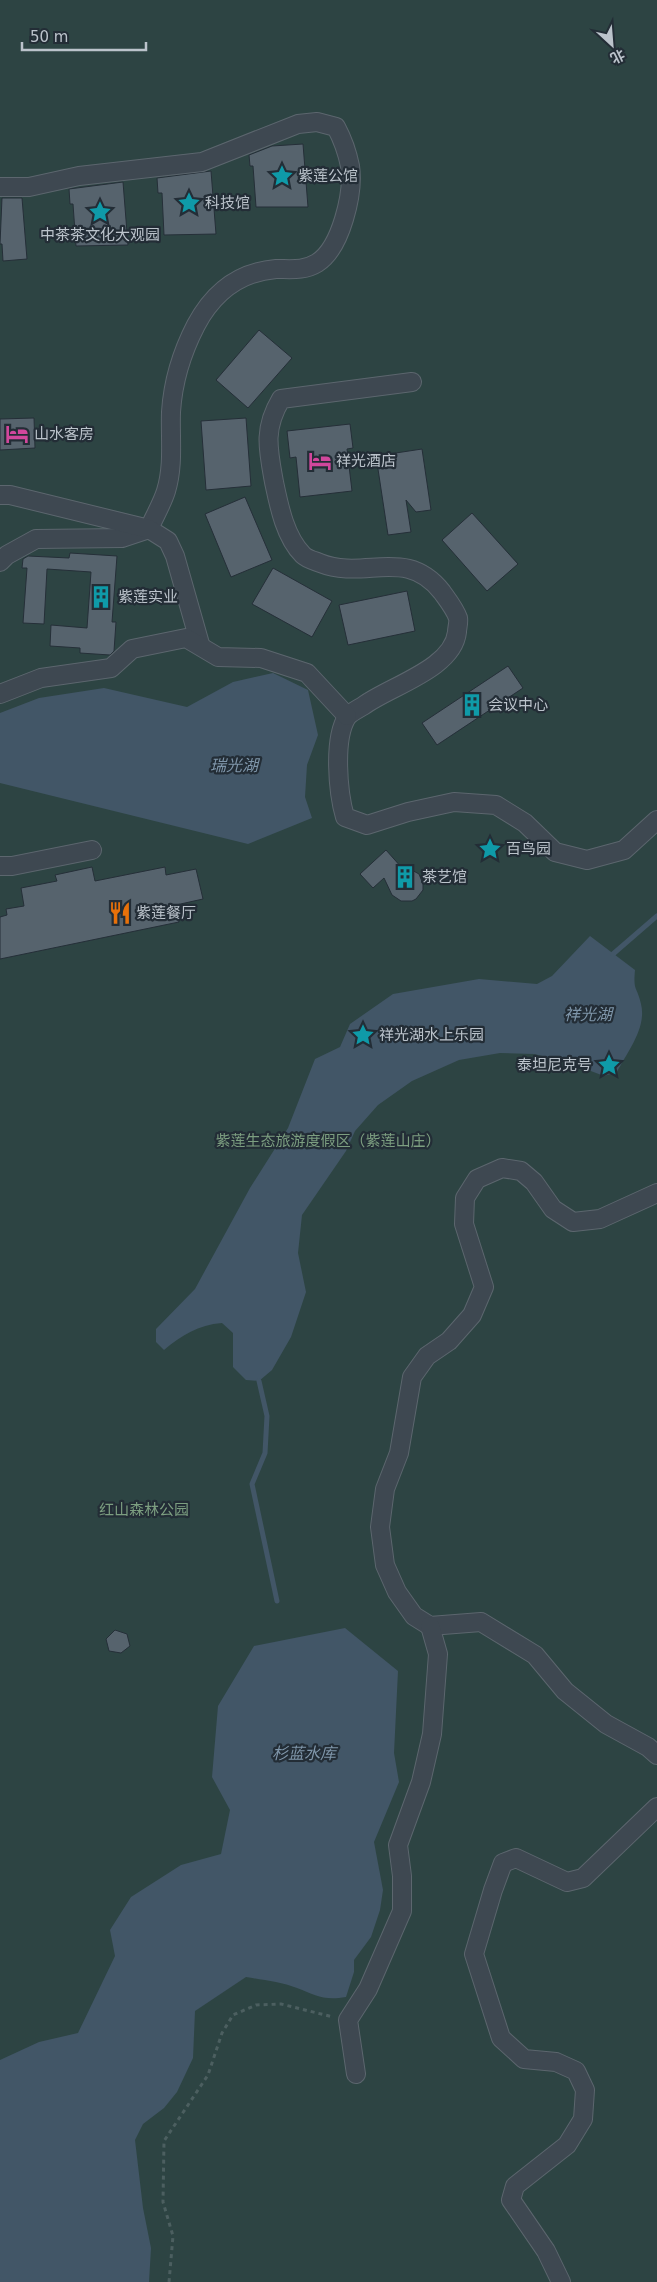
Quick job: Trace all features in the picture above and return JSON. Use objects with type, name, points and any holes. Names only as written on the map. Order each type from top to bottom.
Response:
[{"type":"street","points":[[0,187],[29,187],[79,176],[202,162],[298,124],[317,122],[336,127],[345,143],[350,168],[347,204],[341,230],[330,251],[317,263],[298,270],[276,269],[251,273],[232,281],[214,298],[197,323],[183,353],[174,383],[172,458],[166,490],[149,529],[122,538],[36,539],[7,555],[0,562]]},
{"type":"street","points":[[412,382],[281,399],[271,416],[267,442],[279,508],[292,540],[304,557],[326,565],[355,569],[389,565],[412,568],[431,578],[447,599],[458,619],[456,640],[448,655],[433,667],[378,695],[348,716],[342,735],[337,769],[340,798],[345,817],[367,825],[408,812],[454,802],[496,805],[525,823],[555,852],[587,860],[624,850],[657,820]]},
{"type":"street","points":[[0,495],[10,495],[149,529],[168,541],[175,556],[200,644]]},
{"type":"street","points":[[0,694],[41,678],[111,668],[132,648],[186,638],[200,644],[218,657],[260,658],[307,673],[348,716]]},
{"type":"street","points":[[0,866],[12,866],[92,850]]},
{"type":"street","points":[[657,1193],[600,1218],[573,1222],[553,1209],[534,1182],[521,1171],[502,1168],[477,1179],[464,1198],[464,1224],[484,1287],[472,1314],[449,1341],[427,1356],[412,1377],[399,1453],[385,1489],[380,1527],[385,1565],[397,1592],[414,1616],[430,1626],[481,1622],[536,1655],[565,1692],[606,1724],[648,1747],[657,1755]]},
{"type":"street","points":[[356,2074],[348,2020],[368,1988],[402,1910],[402,1876],[398,1845],[421,1782],[432,1734],[438,1654],[430,1626]]},
{"type":"street","points":[[561,2282],[546,2251],[511,2200],[515,2186],[567,2145],[583,2119],[585,2090],[576,2071],[556,2062],[524,2059],[501,2038],[474,1954],[503,1863],[516,1858],[567,1882],[584,1878],[657,1807]]},
{"type":"path","points":[[169,2282],[173,2236],[162,2202],[164,2141],[208,2075],[222,2033],[233,2016],[256,2005],[281,2004],[348,2020]]},
{"type":"green space","name":"紫莲生态旅游度假区（紫莲山庄）","points":[[0,0],[657,0],[657,2282],[0,2282]]},
{"type":"water","name":"瑞光湖","points":[[273,673],[308,690],[318,735],[307,765],[305,797],[312,818],[248,844],[0,783],[0,713],[39,698],[104,688],[187,707],[233,682]]},
{"type":"water","name":"祥光湖","points":[[590,936],[635,970],[635,986],[641,1004],[641,1022],[635,1040],[617,1072],[604,1076],[567,1062],[534,1054],[500,1053],[459,1060],[412,1081],[378,1105],[355,1131],[346,1151],[302,1215],[298,1253],[306,1292],[291,1337],[272,1370],[259,1381],[246,1380],[233,1367],[233,1333],[222,1323],[205,1326],[191,1332],[164,1350],[156,1342],[156,1329],[195,1289],[250,1188],[288,1128],[315,1059],[340,1047],[350,1024],[393,994],[479,979],[537,984],[552,976]]},
{"type":"water","name":"杉蓝水库","points":[[345,1628],[398,1671],[394,1753],[399,1782],[374,1842],[383,1890],[380,1910],[371,1937],[354,1960],[354,1972],[346,1997],[325,1998],[285,1984],[246,1977],[195,2011],[193,2058],[177,2092],[164,2108],[143,2124],[135,2140],[143,2208],[151,2248],[149,2282],[0,2282],[0,2060],[39,2042],[78,2033],[115,1956],[110,1930],[131,1897],[181,1865],[221,1854],[230,1810],[212,1777],[218,1706],[254,1646]]},
{"type":"building","points":[[303,144],[308,207],[256,207],[253,166],[250,166],[249,155],[272,146]]},
{"type":"building","points":[[211,171],[216,234],[164,235],[162,193],[158,193],[157,178]]},
{"type":"building","points":[[123,182],[128,245],[76,246],[73,204],[70,204],[69,189]]},
{"type":"building","points":[[2,198],[22,198],[27,259],[3,261],[2,244],[0,244]]},
{"type":"building","points":[[259,330],[292,358],[248,408],[216,380]]},
{"type":"building","name":"山水客房","points":[[34,418],[35,448],[0,450],[0,419]]},
{"type":"building","points":[[246,418],[251,486],[206,490],[201,421]]},
{"type":"building","name":"祥光酒店","points":[[350,424],[353,448],[347,449],[352,491],[300,497],[296,457],[290,458],[287,431]]},
{"type":"building","name":"祥光酒店","points":[[422,449],[431,510],[416,512],[406,500],[411,532],[388,535],[376,456]]},
{"type":"building","points":[[245,497],[272,560],[231,577],[205,514]]},
{"type":"building","points":[[472,513],[518,564],[487,591],[442,540]]},
{"type":"building","name":"紫莲实业","points":[[70,553],[117,556],[112,622],[116,622],[114,651],[110,655],[80,653],[80,648],[50,646],[51,625],[87,628],[91,572],[47,569],[44,624],[23,623],[27,568],[22,568],[23,559],[28,556],[69,558]]},
{"type":"building","points":[[273,568],[332,601],[312,637],[252,604]]},
{"type":"building","points":[[407,591],[415,631],[348,645],[339,605]]},
{"type":"building","name":"会议中心","points":[[508,666],[523,688],[437,745],[422,723]]},
{"type":"building","name":"茶艺馆","points":[[386,850],[402,868],[410,869],[419,874],[423,890],[416,899],[401,901],[392,895],[384,878],[373,888],[360,874]]},
{"type":"building","name":"紫莲餐厅","points":[[92,867],[95,881],[165,867],[166,875],[196,869],[203,899],[176,905],[179,922],[0,959],[0,917],[7,915],[6,909],[24,906],[21,888],[57,881],[55,875]]},
{"type":"building","points":[[115,1630],[127,1634],[130,1646],[121,1653],[109,1651],[106,1639]]},
{"type":"waterway","points":[[613,954],[657,916]]},
{"type":"waterway","points":[[259,1381],[267,1416],[265,1453],[252,1484],[277,1601]]},
{"type":"place","name":"紫莲公馆","points":[[282,176]]},
{"type":"place","name":"科技馆","points":[[189,203]]},
{"type":"place","name":"中茶茶文化大观园","points":[[100,212]]},
{"type":"place","name":"山水客房","points":[[17,434]]},
{"type":"place","name":"祥光酒店","points":[[320,461]]},
{"type":"place","name":"紫莲实业","points":[[101,597]]},
{"type":"place","name":"会议中心","points":[[472,705]]},
{"type":"place","name":"百鸟园","points":[[490,849]]},
{"type":"place","name":"茶艺馆","points":[[405,877]]},
{"type":"place","name":"紫莲餐厅","points":[[120,913]]},
{"type":"place","name":"祥光湖水上乐园","points":[[363,1035]]},
{"type":"place","name":"泰坦尼克号","points":[[609,1065]]},
{"type":"park label","name":"红山森林公园","points":[[144,1510]]}]
